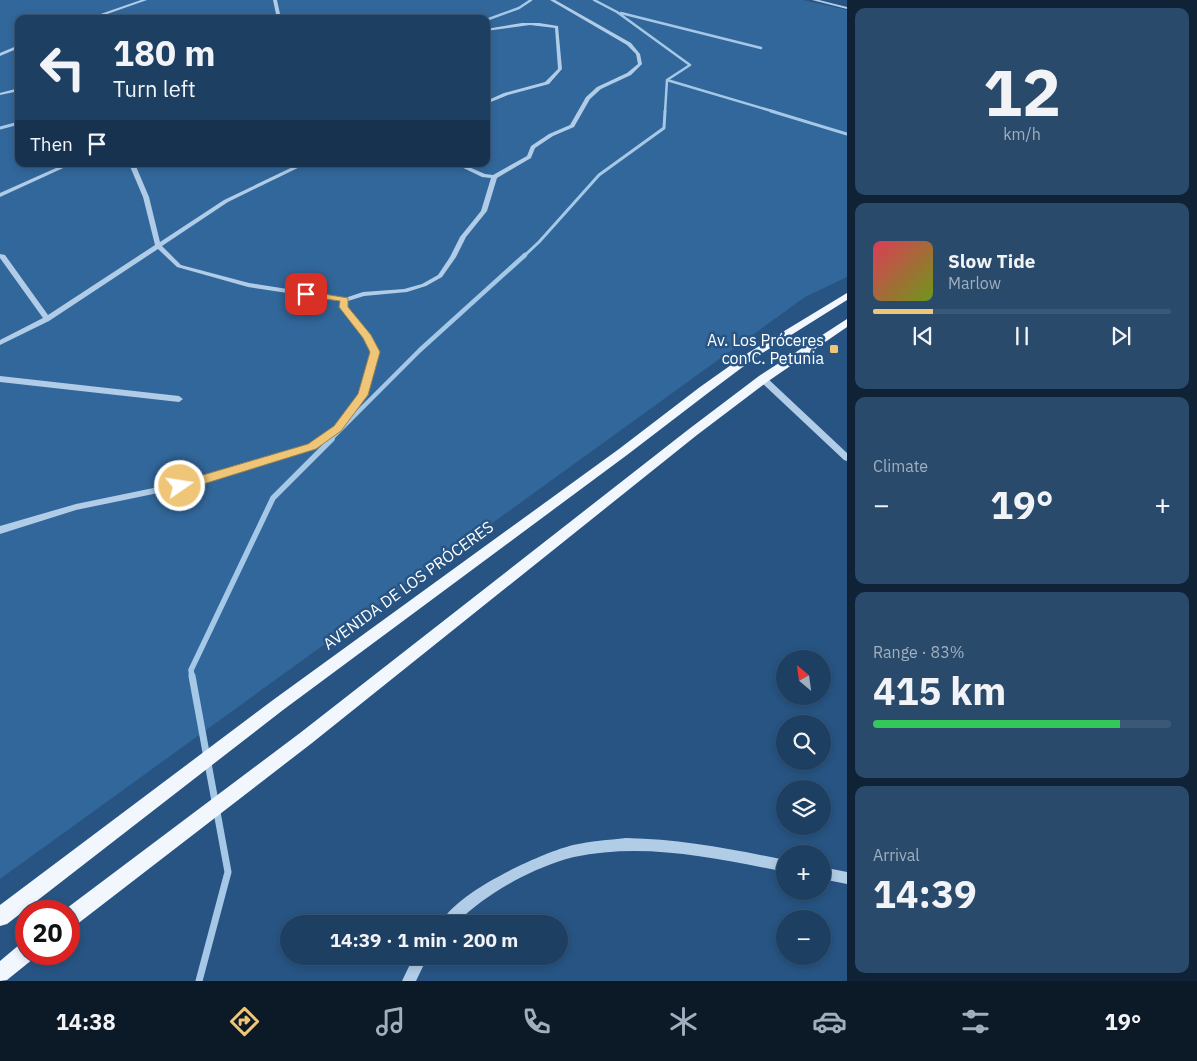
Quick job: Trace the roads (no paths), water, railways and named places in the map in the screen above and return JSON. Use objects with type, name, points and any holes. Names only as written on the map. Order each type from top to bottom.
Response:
[{"type":"main road","name":"AVENIDA DE LOS PRÓCERES","points":[[0,917],[278,705],[752,355],[847,296]]},
{"type":"main road","points":[[80,909],[306,738],[763,379],[847,322]]},
{"type":"main road","points":[[0,973],[15,961]]},
{"type":"street","points":[[100,15],[146,0]]},
{"type":"street","points":[[275,0],[277,15]]},
{"type":"street","points":[[133,167],[146,197],[158,246],[179,266],[248,285],[345,300],[362,294],[405,291],[424,285],[440,276],[453,257],[463,237],[484,211],[494,178],[529,157],[533,147],[551,135],[572,126],[588,98],[599,88],[629,74],[640,64],[638,54],[629,44],[552,0]]},
{"type":"street","points":[[814,0],[847,8]]},
{"type":"street","points":[[490,29],[529,23],[557,27],[560,69],[547,83],[506,94],[490,101]]},
{"type":"street","points":[[0,55],[15,48]]},
{"type":"street","points":[[0,94],[15,91]]},
{"type":"street","points":[[0,195],[62,167]]},
{"type":"street","points":[[0,343],[46,319],[226,201],[297,167]]},
{"type":"street","points":[[464,167],[484,176],[494,178]]},
{"type":"street","points":[[0,256],[3,256],[46,319]]},
{"type":"street","points":[[0,530],[76,507],[197,482],[312,446],[338,428],[362,395],[375,352],[368,337],[343,307],[345,300]]},
{"type":"street","points":[[0,379],[179,399]]},
{"type":"street","points":[[763,379],[847,458]]},
{"type":"street","points":[[456,915],[490,888],[531,866],[574,851],[623,844],[666,846],[776,864]]},
{"type":"street","points":[[831,875],[847,878]]},
{"type":"street","points":[[408,981],[416,965]]},
{"type":"waterway","points":[[490,19],[519,8],[531,0]]},
{"type":"waterway","points":[[594,0],[617,12],[690,65],[667,80]]},
{"type":"waterway","points":[[621,13],[761,48]]},
{"type":"waterway","points":[[665,112],[667,80]]},
{"type":"waterway","points":[[667,80],[775,112]]},
{"type":"waterway","points":[[524,256],[599,175],[664,128],[665,111]]},
{"type":"waterway","points":[[771,111],[847,134]]},
{"type":"waterway","points":[[0,128],[15,124]]},
{"type":"waterway","points":[[330,440],[420,350],[525,255]]},
{"type":"waterway","points":[[192,677],[191,670],[273,498],[332,439]]},
{"type":"waterway","points":[[192,676],[228,872],[199,981]]},
{"type":"place","name":"Av. Los Próceres con C. Petunia","points":[[834,349]]}]
